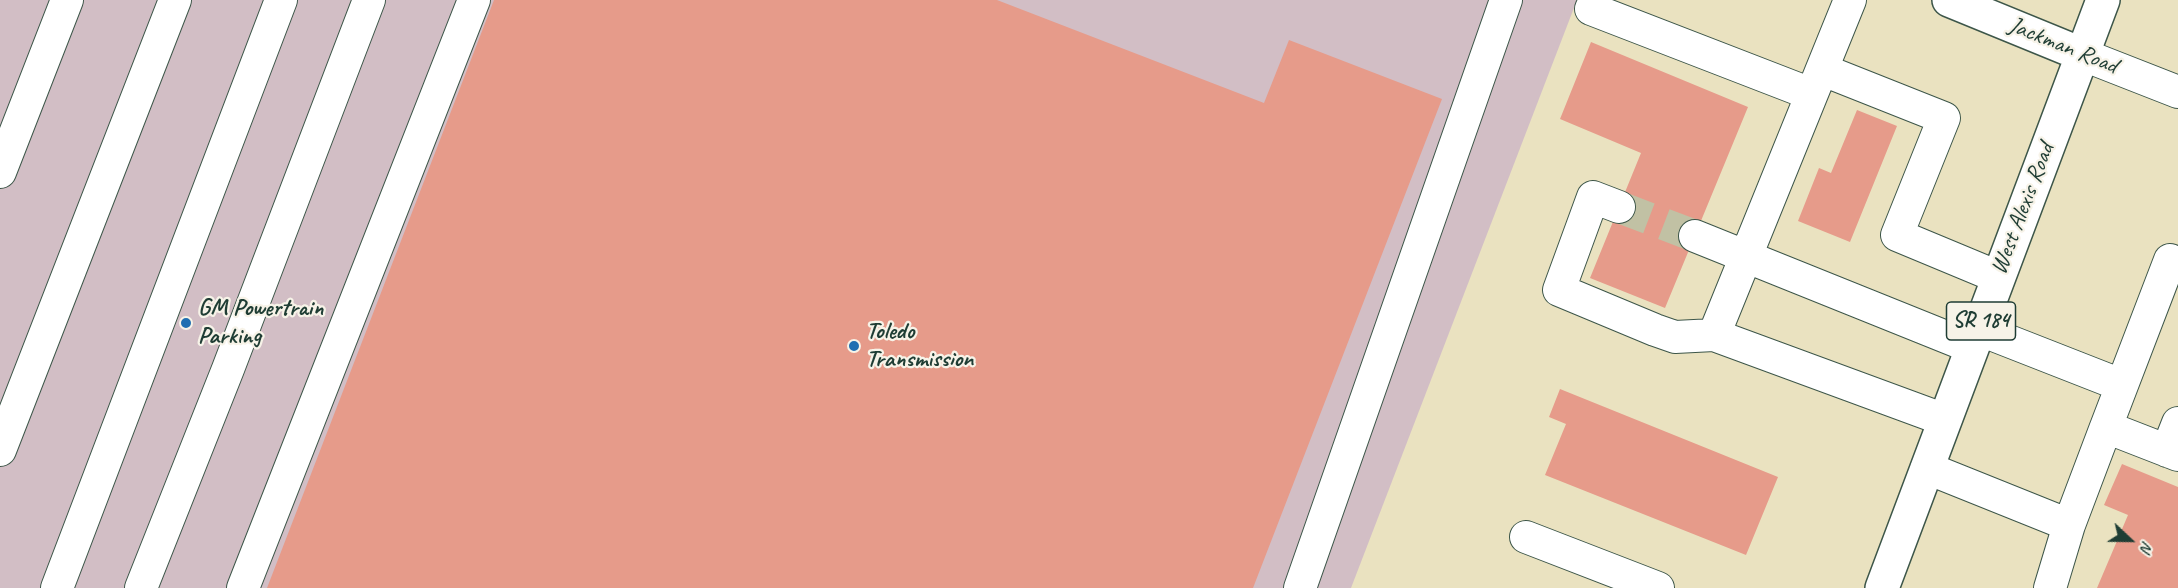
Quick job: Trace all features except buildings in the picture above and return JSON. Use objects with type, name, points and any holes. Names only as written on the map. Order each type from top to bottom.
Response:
[{"type":"main road","name":"Jackman Road","points":[[1949,0],[2081,54]]},
{"type":"main road","name":"West Alexis Road","points":[[1882,588],[1974,338],[2103,0]]},
{"type":"street","points":[[0,172],[67,0]]},
{"type":"street","points":[[0,450],[175,0]]},
{"type":"street","points":[[57,588],[281,0]]},
{"type":"street","points":[[141,588],[228,369],[369,0]]},
{"type":"street","points":[[243,588],[474,0]]},
{"type":"street","points":[[1300,588],[1506,0]]},
{"type":"street","points":[[1595,0],[1591,9],[1817,82],[1944,118],[1897,235],[1998,277]]},
{"type":"street","points":[[1714,335],[1850,0]]},
{"type":"street","name":"Jackman Road","points":[[2081,54],[2178,92]]},
{"type":"street","points":[[1619,207],[1593,196],[1559,290],[1654,330],[1676,337],[1714,335],[1945,420]]},
{"type":"street","points":[[1695,236],[1746,257],[1974,338],[2121,385]]},
{"type":"street","points":[[2050,588],[2069,525],[2170,260],[2178,263]]},
{"type":"street","points":[[2106,427],[2174,443]]},
{"type":"street","points":[[1927,468],[2069,525]]},
{"type":"street","points":[[1526,537],[1658,588]]},
{"type":"shaded area","name":"Toledo Transmission","points":[[0,0],[1577,0],[1351,588],[0,588]]},
{"type":"tunnel","points":[[1619,207],[1695,236]]},
{"type":"place","name":"GM Powertrain Parking","points":[[186,323]]},
{"type":"place","name":"Toledo Transmission","points":[[854,346]]}]
